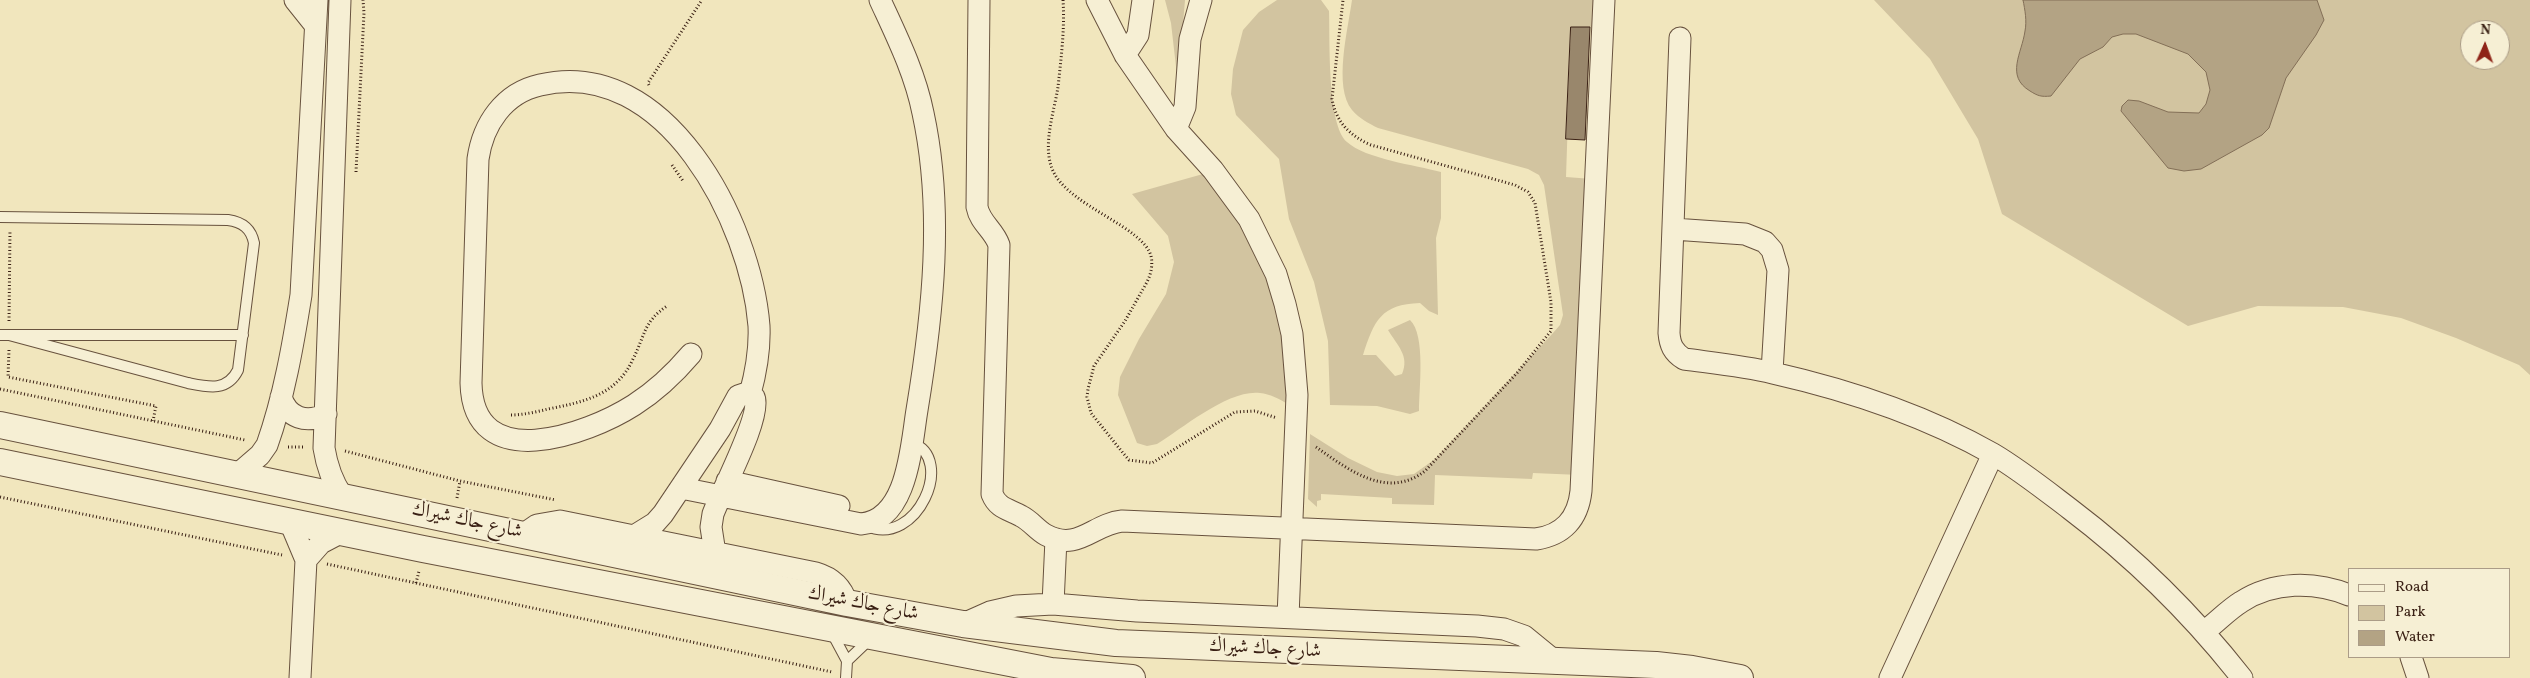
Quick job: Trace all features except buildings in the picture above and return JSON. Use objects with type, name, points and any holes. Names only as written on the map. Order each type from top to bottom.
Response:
[{"type":"street","points":[[295,0],[315,26]]},
{"type":"street","points":[[238,474],[260,455],[266,445],[281,396],[292,346],[300,295],[317,0]]},
{"type":"street","points":[[340,0],[331,195],[324,448],[333,483],[342,496]]},
{"type":"street","points":[[723,489],[861,524],[877,520],[889,509],[902,486],[912,442],[933,286],[931,175],[928,139],[917,88],[898,36],[880,0]]},
{"type":"street","points":[[979,0],[977,207],[982,221],[994,234],[998,245],[992,494],[999,506],[1019,515],[1038,530],[1056,539],[1077,540],[1104,525],[1122,521],[1536,539],[1559,532],[1576,515],[1581,491],[1604,0]]},
{"type":"street","points":[[1097,0],[1125,55],[1176,129],[1213,170],[1249,219],[1276,274],[1293,341],[1297,395],[1288,617]]},
{"type":"street","points":[[1125,55],[1138,35],[1143,0]]},
{"type":"street","points":[[1176,129],[1187,96],[1190,40],[1201,0]]},
{"type":"street","points":[[1680,38],[1669,333],[1673,350],[1684,358],[1772,372],[1866,400],[1922,420],[1993,454],[2050,493],[2105,535],[2205,631],[2242,678]]},
{"type":"street","points":[[691,354],[674,373],[634,405],[605,421],[567,434],[531,441],[507,439],[486,426],[474,407],[471,383],[478,159],[480,144],[492,119],[509,100],[520,92],[549,83],[584,82],[601,85],[630,97],[644,106],[692,154],[719,196],[733,225],[751,281],[759,327],[757,363],[750,394]]},
{"type":"street","points":[[1673,229],[1745,234],[1760,239],[1772,250],[1778,270],[1772,372]]},
{"type":"street","points":[[634,536],[659,518],[720,430],[738,396],[743,393],[750,394],[756,400],[755,414],[713,514],[711,527],[715,553]]},
{"type":"street","points":[[281,396],[284,406],[298,418],[317,418],[326,414]]},
{"type":"street","name":"شارع جاك شيراك","points":[[0,425],[847,603],[963,624],[1116,643],[1665,666],[1740,678]]},
{"type":"street","points":[[1890,678],[1993,454]]},
{"type":"street","name":"شارع جاك شيراك","points":[[0,462],[290,522],[875,635],[1052,675],[1132,678]]},
{"type":"street","points":[[681,488],[723,489],[870,511],[889,509]]},
{"type":"street","points":[[524,534],[537,525],[552,521],[825,576],[840,586],[847,603]]},
{"type":"street","points":[[290,522],[306,560],[300,678]]},
{"type":"street","points":[[306,560],[321,543],[342,532]]},
{"type":"street","points":[[1054,604],[1056,539]]},
{"type":"street","points":[[2205,631],[2241,601],[2277,587],[2316,586],[2348,595]]},
{"type":"street","points":[[963,624],[990,612],[1016,606],[1054,604],[1136,611],[1504,629],[1524,636],[1557,662]]},
{"type":"street","points":[[2411,658],[2418,678]]},
{"type":"lane","points":[[0,217],[236,221],[244,225],[253,237],[254,249],[238,370],[235,377],[222,386],[214,387],[188,383],[4,335]]},
{"type":"lane","points":[[4,335],[243,335]]},
{"type":"lane","points":[[861,524],[871,528],[890,529],[899,526],[915,515],[927,492],[931,466],[928,454],[912,442]]},
{"type":"lane","points":[[827,627],[838,643],[846,661],[846,677]]},
{"type":"lane","points":[[846,661],[875,635]]},
{"type":"path","points":[[644,106],[656,91],[648,83],[702,0]]},
{"type":"path","points":[[668,160],[685,183]]},
{"type":"path","points":[[504,413],[520,415],[572,404],[609,390],[633,360],[649,321],[667,306]]},
{"type":"path","points":[[0,389],[250,441]]},
{"type":"path","points":[[284,446],[310,448]]},
{"type":"path","points":[[343,451],[460,481],[564,502]]},
{"type":"path","points":[[0,497],[306,560],[846,677]]},
{"type":"green space","points":[[1165,0],[1185,0],[1178,84],[1171,23]]},
{"type":"green space","points":[[1277,0],[1321,0],[1329,11],[1333,100],[1341,133],[1347,142],[1355,148],[1378,157],[1441,172],[1441,218],[1436,238],[1438,315],[1429,311],[1420,303],[1407,304],[1388,311],[1376,324],[1363,355],[1376,355],[1395,376],[1402,374],[1404,368],[1403,356],[1388,330],[1410,320],[1415,327],[1418,337],[1420,376],[1419,411],[1410,414],[1377,406],[1330,405],[1328,341],[1314,282],[1289,219],[1279,159],[1236,115],[1231,94],[1233,69],[1243,30],[1259,12]]},
{"type":"green space","points":[[1352,0],[1599,0],[1599,27],[1571,27],[1566,177],[1592,179],[1580,475],[1533,473],[1532,479],[1435,475],[1434,505],[1392,504],[1392,498],[1321,494],[1321,500],[1317,501],[1317,507],[1308,499],[1310,434],[1348,458],[1377,472],[1397,476],[1414,474],[1435,459],[1553,333],[1560,325],[1563,315],[1544,185],[1539,175],[1528,169],[1378,128],[1352,110],[1346,100],[1343,87],[1343,57]]},
{"type":"green space","points":[[1874,0],[2530,0],[2530,375],[2519,365],[2456,338],[2401,318],[2343,307],[2258,306],[2188,326],[2002,214],[1978,139],[1930,59]]},
{"type":"green space","points":[[1203,174],[1248,227],[1277,292],[1288,404],[1260,393],[1248,393],[1234,397],[1207,411],[1157,444],[1147,446],[1137,443],[1118,395],[1120,377],[1139,339],[1166,294],[1174,262],[1168,236],[1132,194]]},
{"type":"water","points":[[2023,0],[2317,0],[2324,20],[2316,35],[2286,78],[2269,128],[2262,135],[2201,169],[2184,171],[2168,168],[2121,111],[2122,106],[2128,100],[2139,101],[2168,112],[2199,113],[2206,104],[2210,90],[2206,72],[2188,54],[2136,34],[2123,34],[2112,37],[2103,47],[2080,59],[2051,96],[2038,95],[2022,85],[2018,78],[2017,64],[2026,27]]}]
